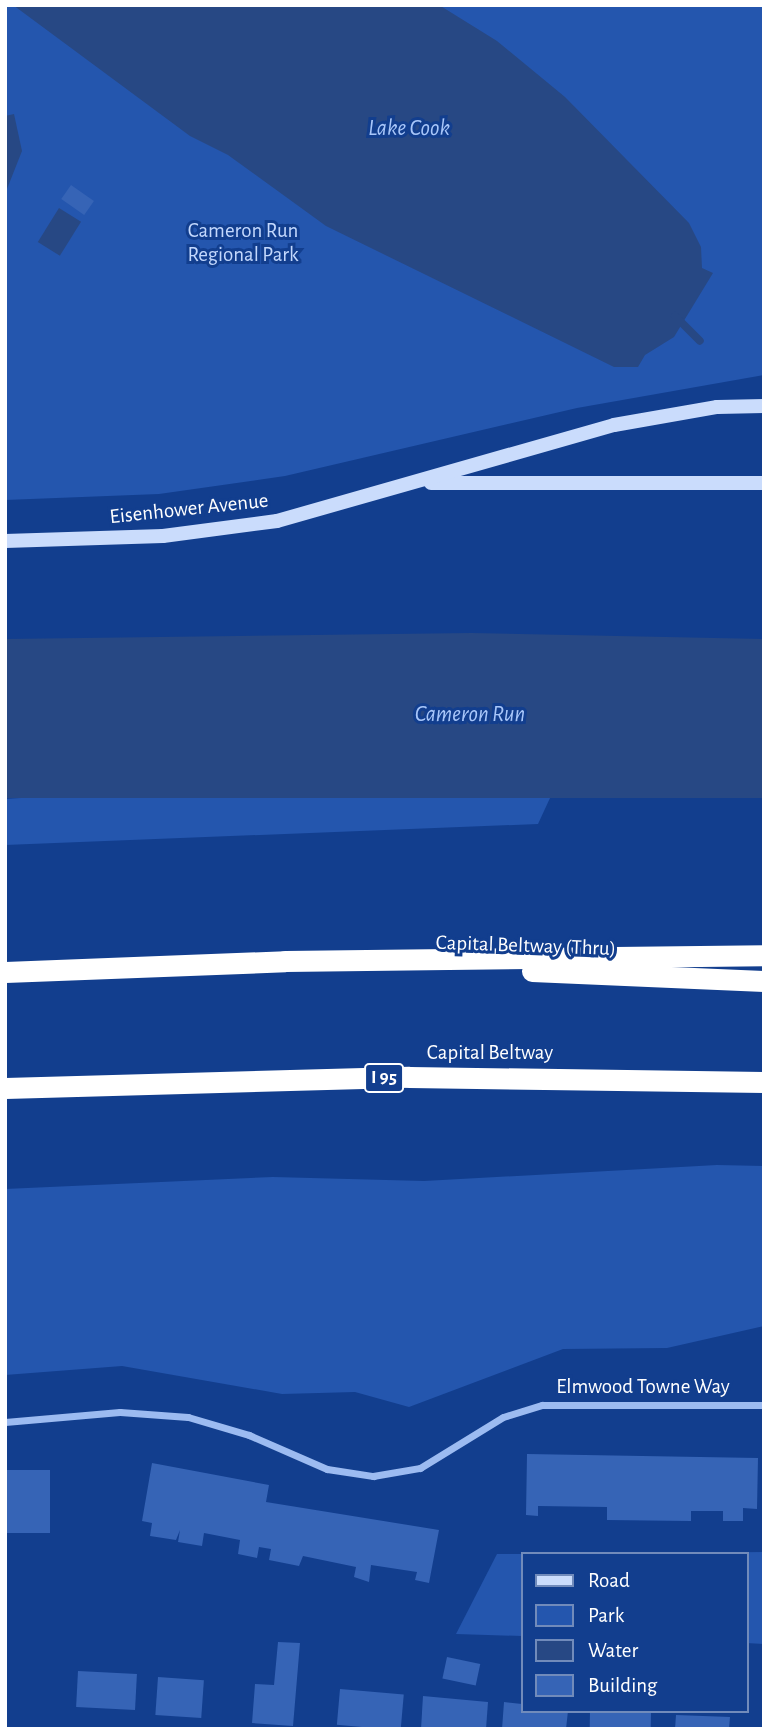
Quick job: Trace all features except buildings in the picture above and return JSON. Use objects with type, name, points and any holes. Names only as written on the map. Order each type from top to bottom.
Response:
[{"type":"highway","points":[[5,972],[285,961],[764,955]]},
{"type":"highway","name":"Capital Beltway (Thru)","points":[[285,961],[764,981]]},
{"type":"highway","name":"Capital Beltway","points":[[5,1088],[408,1077],[764,1082]]},
{"type":"main road","name":"Eisenhower Avenue","points":[[5,541],[225,530],[415,483],[614,425],[718,407],[764,407]]},
{"type":"main road","name":"Eisenhower Avenue","points":[[415,483],[764,483]]},
{"type":"street","name":"Elmwood Towne Way","points":[[5,1422],[120,1412],[188,1417],[249,1435],[327,1469],[373,1476],[421,1468],[503,1417],[541,1405],[764,1405]]},
{"type":"green space","name":"Cameron Run Regional Park","points":[[5,5],[764,5],[764,375],[577,408],[285,476],[159,494],[5,500]]},
{"type":"green space","points":[[52,796],[550,798],[538,824],[5,845],[5,799]]},
{"type":"green space","points":[[717,1165],[764,1166],[764,1326],[667,1348],[563,1349],[409,1407],[355,1392],[282,1394],[122,1366],[5,1375],[5,1189],[273,1177],[424,1181]]},
{"type":"green space","points":[[748,1552],[764,1552],[764,1644],[748,1643]]},
{"type":"green space","points":[[497,1554],[520,1554],[520,1636],[456,1634]]},
{"type":"water","name":"Lake Cook","points":[[13,5],[439,5],[497,41],[565,97],[689,223],[701,247],[702,268],[713,273],[674,337],[645,355],[638,367],[614,367],[326,226],[228,155],[190,136]]},
{"type":"water","points":[[14,114],[22,151],[5,194],[5,116]]},
{"type":"water","points":[[59,208],[81,222],[60,256],[38,242]]},
{"type":"water","name":"Cameron Run","points":[[471,633],[764,639],[764,798],[5,798],[5,639]]},
{"type":"waterway","points":[[675,316],[700,341]]}]
